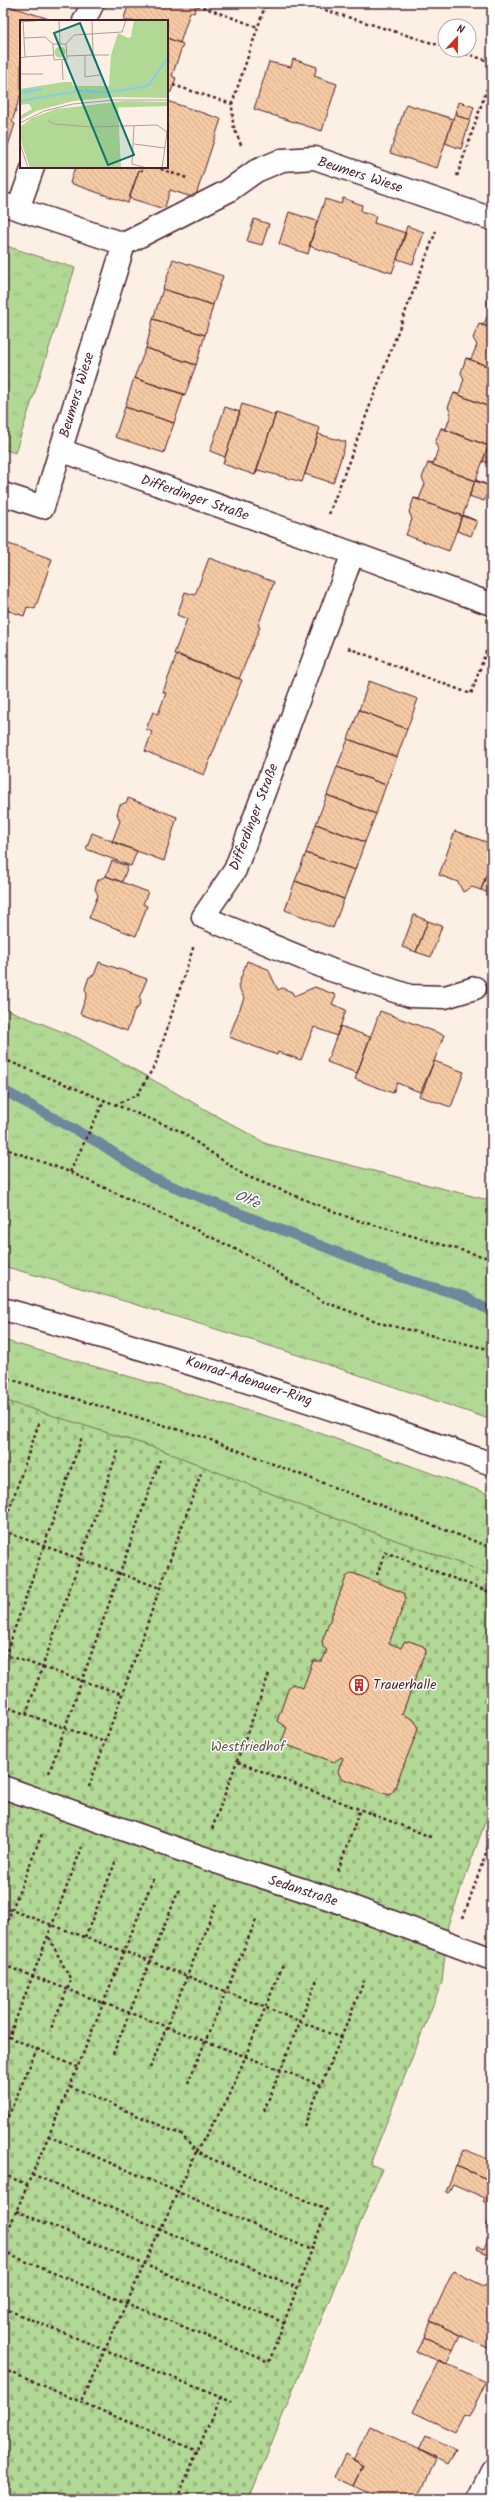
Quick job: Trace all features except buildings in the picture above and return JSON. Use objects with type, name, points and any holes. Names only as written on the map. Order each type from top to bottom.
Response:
[{"type":"street","points":[[84,20],[93,3]]},
{"type":"street","name":"Beumers Wiese","points":[[3,494],[43,507],[124,244],[228,192],[256,171],[282,160],[316,158],[492,219]]},
{"type":"street","points":[[32,168],[11,207],[124,244]]},
{"type":"street","name":"Differdinger Straße","points":[[60,450],[492,603]]},
{"type":"street","name":"Differdinger Straße","points":[[203,917],[235,870],[353,553]]},
{"type":"street","points":[[203,917],[331,970],[410,996],[445,997],[476,988]]},
{"type":"street","name":"Konrad-Adenauer-Ring","points":[[3,1308],[124,1342],[304,1398],[492,1464]]},
{"type":"street","name":"Sedanstraße","points":[[3,1787],[201,1857],[328,1898],[492,1959]]},
{"type":"street","points":[[478,2499],[492,2472]]},
{"type":"path","points":[[256,171],[242,148],[233,126],[232,104],[266,3]]},
{"type":"path","points":[[302,3],[437,45]]},
{"type":"path","points":[[197,5],[258,28]]},
{"type":"path","points":[[477,57],[492,62]]},
{"type":"path","points":[[319,541],[447,204],[492,74]]},
{"type":"path","points":[[173,85],[232,104]]},
{"type":"path","points":[[321,638],[471,694],[492,635]]},
{"type":"path","points":[[115,1105],[138,1094],[156,1063],[203,917]]},
{"type":"path","points":[[3,1058],[104,1101],[180,1131],[244,1175],[336,1212],[492,1259]]},
{"type":"path","points":[[70,1172],[104,1101]]},
{"type":"path","points":[[3,1148],[70,1172],[261,1262],[322,1301],[384,1324],[492,1350]]},
{"type":"path","points":[[3,1377],[203,1437],[492,1548]]},
{"type":"path","points":[[39,1423],[3,1530],[160,1588]]},
{"type":"path","points":[[3,1662],[4,1654],[82,1437]]},
{"type":"path","points":[[26,1714],[119,1448]]},
{"type":"path","points":[[39,1800],[66,1729],[160,1460]]},
{"type":"path","points":[[9,2037],[34,1977],[53,1925],[86,1816],[105,1742],[201,1472]]},
{"type":"path","points":[[377,1575],[385,1552],[492,1593]]},
{"type":"path","points":[[4,1654],[122,1694]]},
{"type":"path","points":[[201,1857],[238,1762],[269,1674]]},
{"type":"path","points":[[3,1706],[105,1742]]},
{"type":"path","points":[[238,1762],[431,1837]]},
{"type":"path","points":[[328,1898],[360,1809]]},
{"type":"path","points":[[3,1932],[42,1834]]},
{"type":"path","points":[[454,1945],[492,1836]]},
{"type":"path","points":[[85,1937],[115,1863]]},
{"type":"path","points":[[3,2242],[70,2086],[154,1877]]},
{"type":"path","points":[[113,2054],[180,1887]]},
{"type":"path","points":[[150,2068],[168,2028],[217,1902]]},
{"type":"path","points":[[3,1907],[150,1961],[341,2038]]},
{"type":"path","points":[[188,2082],[257,1917]]},
{"type":"path","points":[[48,1938],[71,1980],[50,2031]]},
{"type":"path","points":[[81,2401],[196,2152],[230,2097],[283,1964]]},
{"type":"path","points":[[3,1965],[129,2014],[321,2085]]},
{"type":"path","points":[[264,2111],[318,1977]]},
{"type":"path","points":[[304,2126],[364,1981]]},
{"type":"path","points":[[3,2034],[77,2067]]},
{"type":"path","points":[[3,2128],[37,2049]]},
{"type":"path","points":[[3,2252],[269,2362],[285,2323],[327,2210],[196,2152],[182,2135],[70,2086]]},
{"type":"path","points":[[48,2136],[312,2250]]},
{"type":"path","points":[[3,2174],[28,2184]]},
{"type":"path","points":[[32,2174],[298,2288]]},
{"type":"path","points":[[16,2211],[285,2323]]},
{"type":"path","points":[[3,2308],[232,2402]]},
{"type":"path","points":[[3,2322],[8,2310]]},
{"type":"path","points":[[3,2369],[197,2451]]},
{"type":"path","points":[[177,2499],[220,2398]]},
{"type":"green space","points":[[3,245],[75,268],[15,453],[3,449]]},
{"type":"green space","points":[[3,1008],[78,1038],[267,1144],[492,1201],[492,1420],[249,1339],[3,1266]]},
{"type":"green space","points":[[3,1340],[297,1425],[492,1495],[492,1575],[312,1510],[162,1450],[3,1400]]},
{"type":"green space","name":"Westfriedhof","points":[[3,1400],[162,1450],[312,1510],[492,1575],[492,1803],[448,1925],[442,1982],[370,2164],[382,2169],[249,2499],[3,2499]]},
{"type":"waterway","name":"Olfe","points":[[3,1090],[99,1143],[152,1178],[402,1278],[463,1296],[492,1312]]},
{"type":"place","name":"Trauerhalle","points":[[359,1685]]}]
